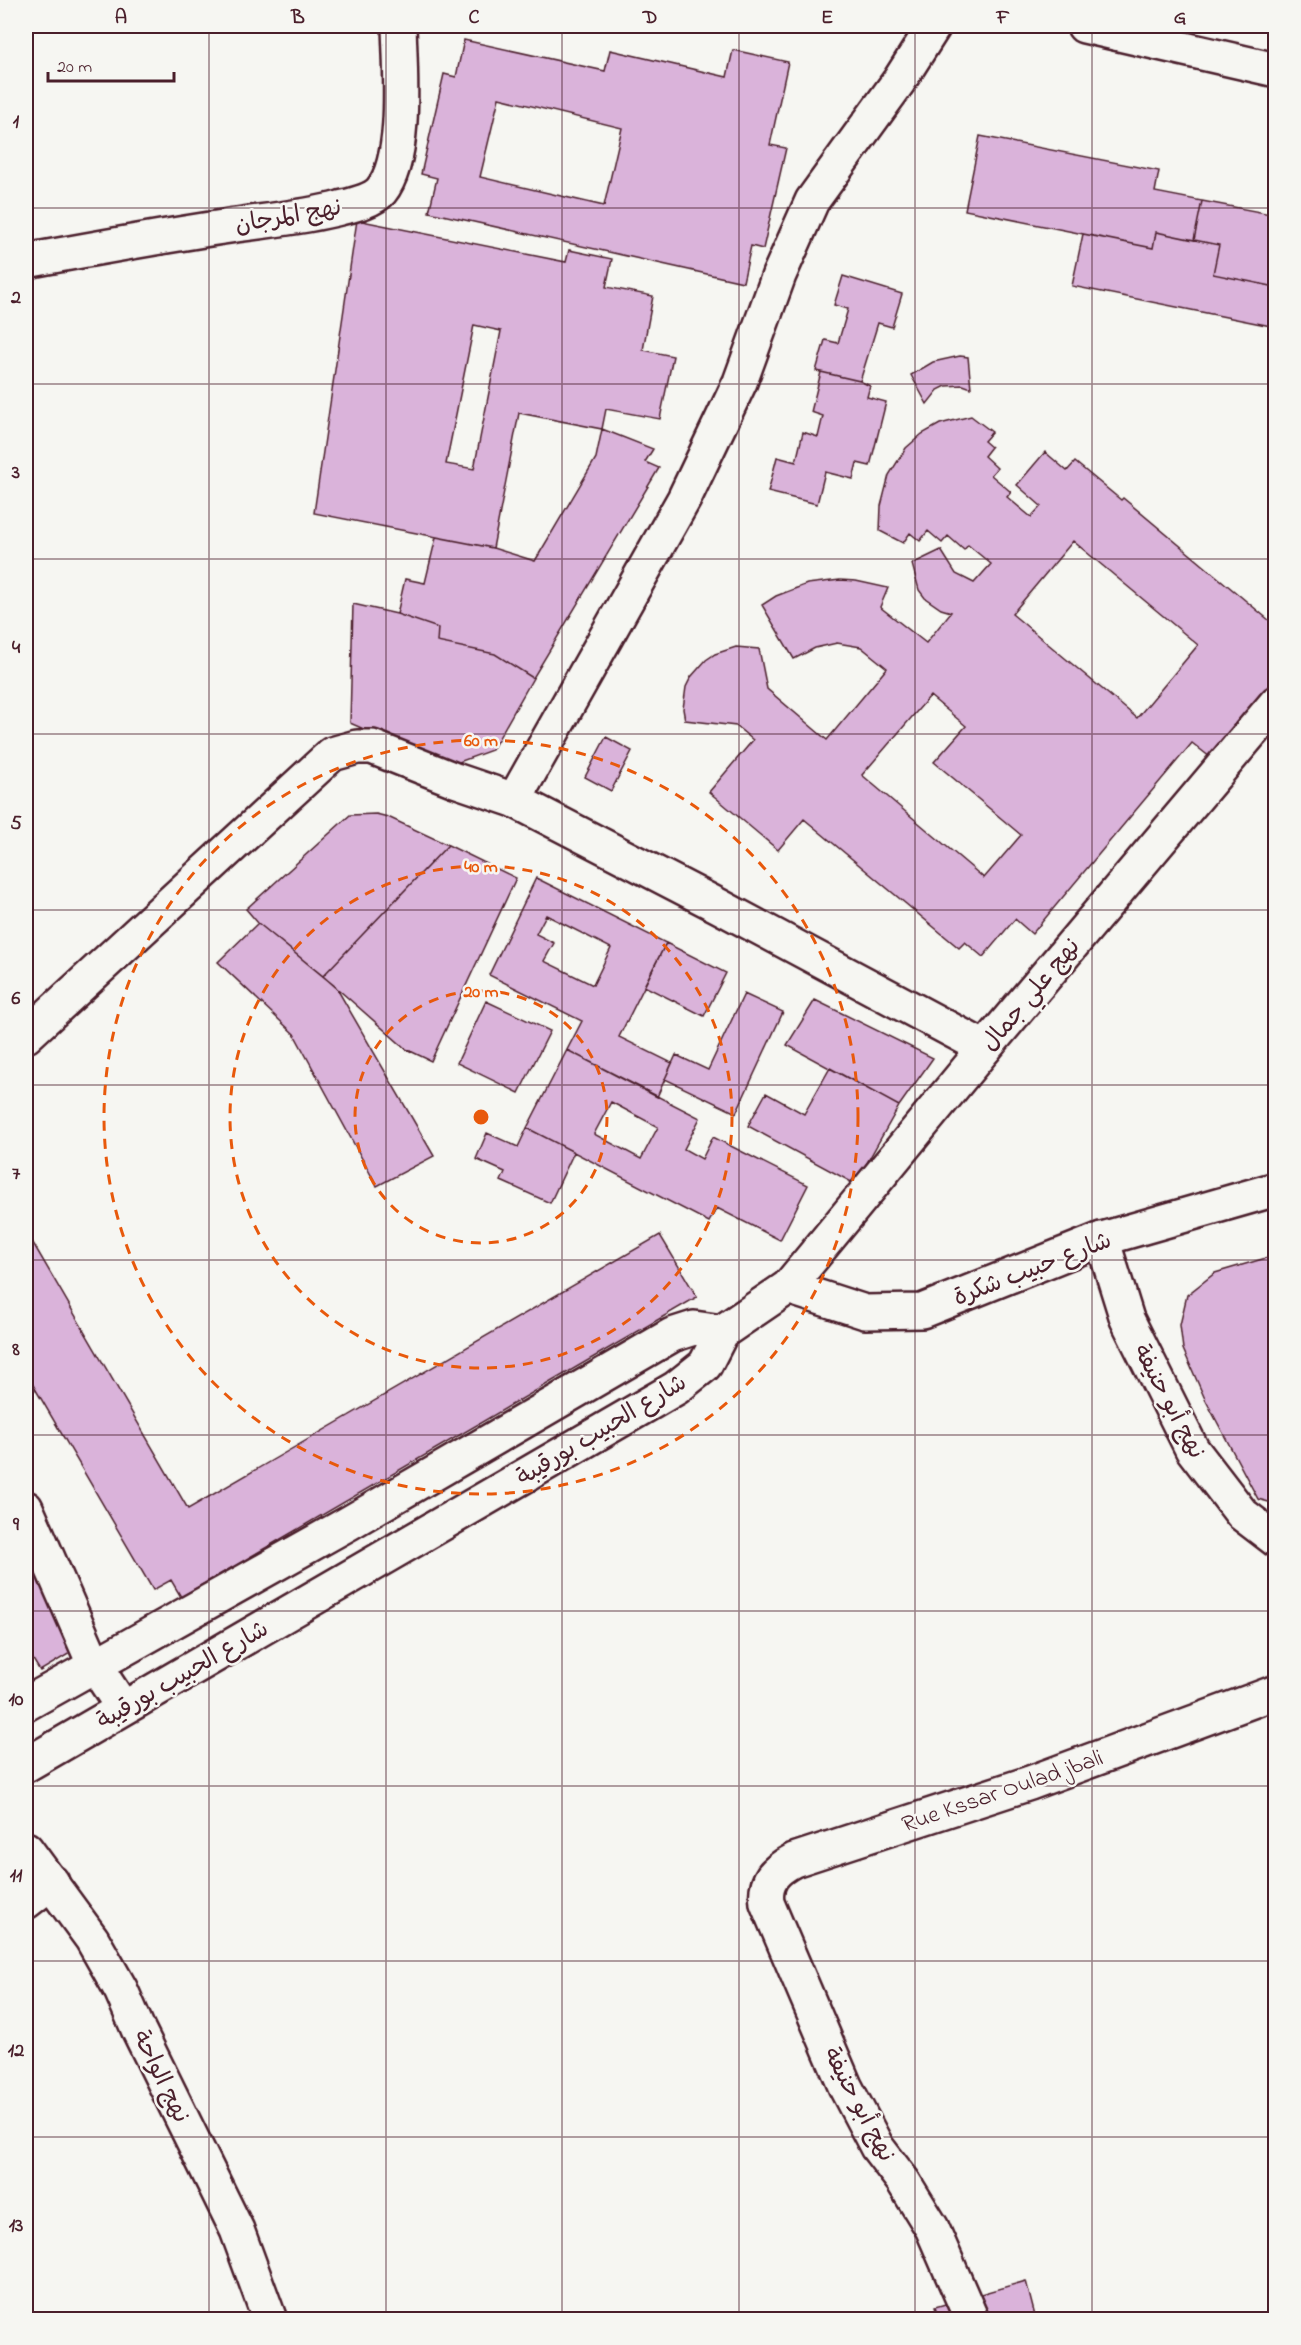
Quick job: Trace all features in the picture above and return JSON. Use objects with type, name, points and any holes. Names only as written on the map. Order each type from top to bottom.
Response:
[{"type":"street","name":"نهج المرجان","points":[[26,261],[338,209],[370,199],[380,192],[385,184],[395,155],[400,119],[399,26]]},
{"type":"street","points":[[514,800],[684,500],[740,382],[779,274],[812,201],[899,81],[934,26]]},
{"type":"street","points":[[1084,26],[1194,39],[1275,70]]},
{"type":"street","name":"نهج علي جمال","points":[[722,1332],[788,1287],[1275,703]]},
{"type":"street","points":[[26,1036],[332,754],[357,747],[381,749],[455,780],[514,800],[985,1048]]},
{"type":"street","name":"شارع حبيب شكرة","points":[[788,1287],[865,1312],[922,1311],[1102,1239],[1275,1189]]},
{"type":"street","name":"نهج أبو حنيفة","points":[[1102,1239],[1127,1319],[1192,1449],[1242,1514],[1275,1540]]},
{"type":"street","name":"شارع الحبيب بورقيبة","points":[[26,1704],[349,1522],[672,1335],[694,1328],[722,1332],[705,1365],[676,1388],[26,1765]]},
{"type":"street","points":[[26,1508],[94,1664],[123,1708]]},
{"type":"street","name":"Rue Kssar Oulad jbali","points":[[774,1916],[767,1903],[766,1891],[770,1878],[779,1868],[794,1860],[1030,1783],[1275,1692]]},
{"type":"street","name":"نهج الواحة","points":[[26,1849],[92,1939],[121,1990],[237,2230],[270,2319]]},
{"type":"street","points":[[26,1902],[52,1882]]},
{"type":"street","name":"نهج أبو حنيفة","points":[[774,1916],[845,2086],[877,2147],[915,2197],[933,2228],[972,2319]]},
{"type":"building","points":[[464,40],[605,71],[610,50],[727,77],[733,50],[788,62],[770,145],[786,148],[763,249],[751,246],[743,282],[429,212],[437,178],[421,174],[444,74],[456,77]],"holes":[[[499,98],[622,128],[604,206],[480,177]]]},
{"type":"building","points":[[980,136],[1159,171],[1155,192],[1202,201],[1194,240],[1156,232],[1153,248],[965,210]]},
{"type":"building","points":[[1202,201],[1276,215],[1276,287],[1213,274],[1219,245],[1194,240]]},
{"type":"building","points":[[357,220],[566,262],[569,250],[612,259],[606,287],[653,296],[643,350],[673,356],[660,419],[606,409],[602,429],[519,413],[493,548],[314,513]],"holes":[[[474,325],[501,331],[474,469],[446,464]]]},
{"type":"building","points":[[1156,232],[1219,245],[1213,274],[1276,287],[1276,327],[1072,286],[1083,234],[1153,248]]},
{"type":"building","points":[[843,276],[902,294],[892,327],[878,323],[860,381],[816,371],[825,340],[838,343],[848,309],[834,305]]},
{"type":"building","points":[[960,356],[968,357],[971,388],[963,385],[946,386],[938,390],[927,404],[911,375],[933,362]]},
{"type":"building","points":[[821,372],[860,381],[870,386],[867,397],[886,402],[870,466],[857,463],[853,479],[825,472],[817,504],[768,492],[777,457],[796,462],[803,432],[818,437],[823,416],[811,412]]},
{"type":"building","points":[[971,416],[992,432],[984,441],[991,447],[984,456],[997,468],[991,475],[1011,492],[1007,497],[1031,517],[1041,506],[1017,485],[1045,452],[1067,471],[1075,462],[1121,500],[1123,498],[1276,626],[1276,680],[1210,757],[1192,743],[1032,934],[1015,919],[983,957],[965,942],[959,948],[804,819],[778,850],[709,792],[753,740],[736,726],[685,720],[683,709],[686,687],[691,677],[706,660],[715,654],[736,647],[759,649],[767,689],[827,740],[887,668],[861,647],[837,643],[815,648],[794,659],[762,605],[776,596],[807,584],[840,580],[888,588],[880,607],[926,643],[951,612],[941,609],[925,598],[919,590],[912,564],[941,550],[956,574],[974,583],[991,564],[968,545],[964,550],[948,536],[942,543],[928,531],[920,541],[910,533],[903,543],[880,531],[881,506],[889,475],[906,448],[922,434],[940,424]],"holes":[[[1073,541],[1198,645],[1137,718],[1012,614]],[[930,696],[966,726],[934,762],[1021,835],[984,878],[862,775]]]},
{"type":"building","points":[[602,429],[653,449],[645,462],[659,468],[533,678],[495,654],[437,642],[438,628],[397,614],[405,579],[425,583],[436,537],[493,548],[535,561],[596,458]]},
{"type":"building","points":[[353,604],[397,614],[438,628],[437,642],[495,654],[533,678],[492,750],[448,766],[350,723]]},
{"type":"building","points":[[606,737],[632,751],[611,791],[585,777]]},
{"type":"building","points":[[376,814],[388,817],[448,845],[323,976],[258,923],[246,909],[350,815]]},
{"type":"building","points":[[448,845],[516,878],[431,1061],[406,1049],[323,976]]},
{"type":"building","points":[[536,878],[666,943],[619,1037],[672,1063],[657,1097],[567,1050],[582,1021],[489,975]],"holes":[[[546,915],[611,948],[593,985],[544,961],[554,943],[536,934]]]},
{"type":"building","points":[[258,923],[336,987],[434,1156],[377,1186],[294,1034],[218,962]]},
{"type":"building","points":[[666,943],[726,973],[704,1016],[644,986]]},
{"type":"building","points":[[744,994],[783,1012],[736,1113],[665,1079],[676,1055],[708,1070]]},
{"type":"building","points":[[815,1000],[933,1058],[899,1106],[787,1045]]},
{"type":"building","points":[[486,1001],[550,1031],[519,1093],[457,1063]]},
{"type":"building","points":[[567,1050],[700,1118],[684,1149],[702,1159],[713,1137],[808,1185],[780,1240],[717,1208],[709,1222],[527,1128]],"holes":[[[611,1102],[658,1127],[641,1159],[594,1134]]]},
{"type":"building","points":[[830,1068],[899,1106],[855,1184],[748,1126],[766,1093],[804,1114]]},
{"type":"building","points":[[527,1128],[574,1152],[550,1203],[501,1181],[505,1172],[476,1159],[487,1133],[518,1147]]},
{"type":"building","points":[[26,1231],[188,1509],[660,1235],[697,1297],[181,1597],[171,1580],[153,1590],[26,1373]]},
{"type":"building","points":[[1276,1255],[1276,1504],[1258,1499],[1205,1399],[1183,1349],[1180,1325],[1187,1295],[1215,1273]]},
{"type":"building","points":[[26,1519],[97,1637],[40,1671],[26,1648]]},
{"type":"building","points":[[1026,2281],[1036,2320],[939,2320],[935,2307]]}]
